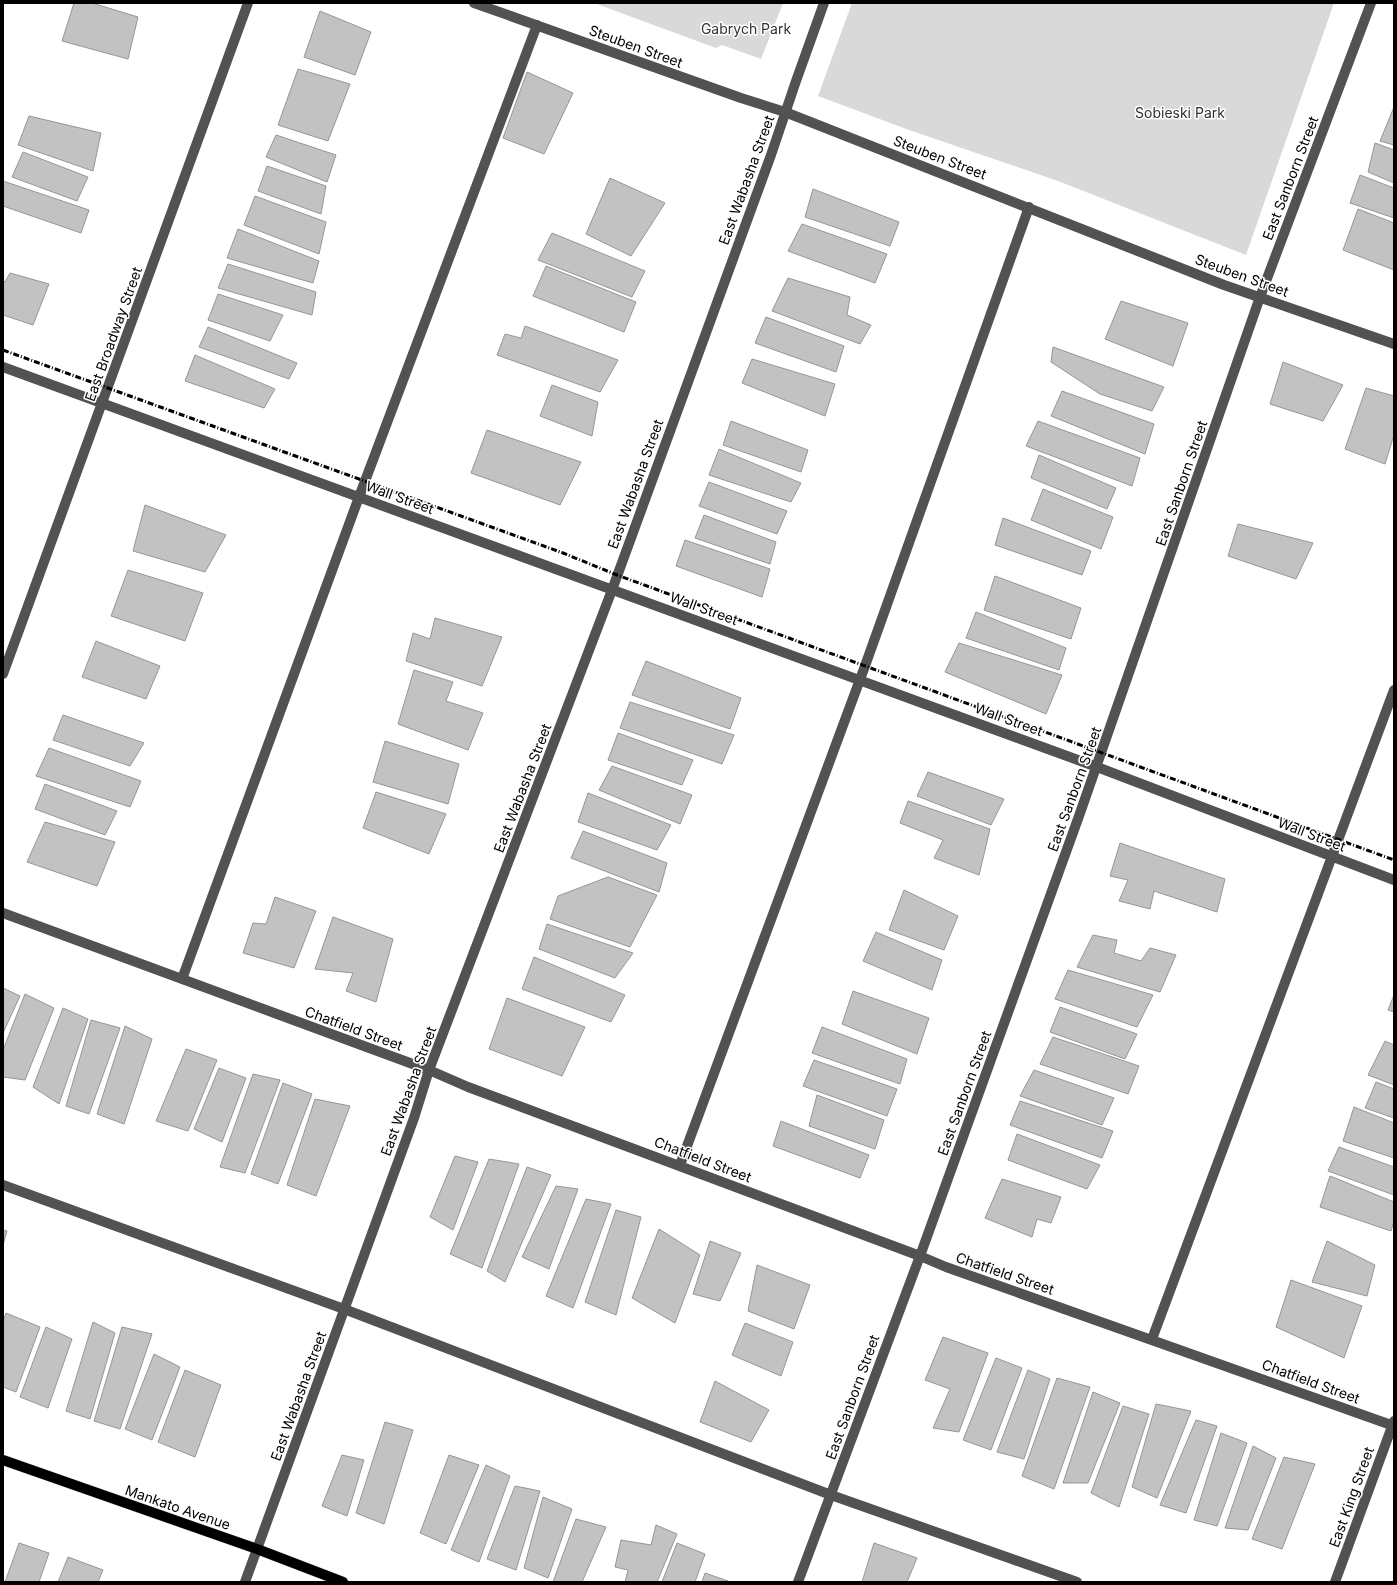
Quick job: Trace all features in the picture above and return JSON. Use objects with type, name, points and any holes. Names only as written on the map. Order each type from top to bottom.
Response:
[{"type":"main road","name":"Mankato Avenue","points":[[3,1460],[343,1582]]},
{"type":"street","name":"East Broadway Street","points":[[3,674],[248,3]]},
{"type":"street","name":"Steuben Street","points":[[474,3],[741,98],[785,112],[1224,284],[1394,344]]},
{"type":"street","name":"East Wabasha Street","points":[[245,1582],[414,1118],[430,1070],[612,590],[771,155],[824,3]]},
{"type":"street","name":"East Sanborn Street","points":[[798,1582],[920,1256],[1097,767],[1260,297],[1371,3]]},
{"type":"street","points":[[182,979],[359,497],[537,25]]},
{"type":"street","points":[[680,1165],[860,680],[1029,207]]},
{"type":"street","name":"Wall Street","points":[[3,367],[1097,767],[1394,880]]},
{"type":"street","points":[[1152,1339],[1394,690]]},
{"type":"street","name":"Chatfield Street","points":[[3,913],[430,1070],[468,1087],[680,1165],[946,1267],[1393,1424]]},
{"type":"street","points":[[3,1185],[344,1309],[831,1495],[1077,1582]]},
{"type":"street","name":"East King Street","points":[[1335,1582],[1393,1424]]},
{"type":"green space","name":"Gabrych Park","points":[[594,3],[783,3],[761,59],[722,45],[716,48]]},
{"type":"green space","name":"Sobieski Park","points":[[852,3],[1334,3],[1246,255],[1058,181],[909,130],[818,96]]},
{"type":"building","points":[[74,3],[92,3],[138,17],[128,59],[62,41]]},
{"type":"building","points":[[320,11],[371,32],[355,75],[304,57]]},
{"type":"building","points":[[298,69],[350,84],[328,141],[278,125]]},
{"type":"building","points":[[527,72],[573,93],[544,154],[503,138]]},
{"type":"building","points":[[1394,107],[1394,145],[1380,141]]},
{"type":"building","points":[[29,116],[101,133],[93,171],[18,145]]},
{"type":"building","points":[[276,135],[336,155],[327,182],[266,157]]},
{"type":"building","points":[[1375,143],[1394,150],[1394,183],[1368,172]]},
{"type":"building","points":[[23,152],[88,177],[77,201],[12,177]]},
{"type":"building","points":[[267,166],[326,186],[321,214],[258,191]]},
{"type":"building","points":[[1360,175],[1394,188],[1394,218],[1350,203]]},
{"type":"building","points":[[610,178],[665,203],[631,256],[586,234]]},
{"type":"building","points":[[3,181],[89,210],[81,233],[3,206]]},
{"type":"building","points":[[813,189],[899,222],[890,246],[805,217]]},
{"type":"building","points":[[255,196],[326,222],[319,254],[244,225]]},
{"type":"building","points":[[1358,209],[1394,223],[1394,270],[1343,250]]},
{"type":"building","points":[[802,224],[887,254],[875,283],[788,251]]},
{"type":"building","points":[[238,229],[319,261],[313,283],[227,258]]},
{"type":"building","points":[[552,233],[645,271],[632,297],[538,260]]},
{"type":"building","points":[[228,264],[316,292],[312,315],[218,288]]},
{"type":"building","points":[[546,266],[636,302],[624,332],[533,296]]},
{"type":"building","points":[[10,273],[49,284],[33,325],[3,315],[3,281],[5,282]]},
{"type":"building","points":[[788,278],[850,297],[847,315],[871,325],[860,344],[772,311]]},
{"type":"building","points":[[218,294],[283,315],[270,341],[208,320]]},
{"type":"building","points":[[1121,301],[1188,323],[1173,366],[1105,339]]},
{"type":"building","points":[[766,317],[844,346],[836,372],[755,343]]},
{"type":"building","points":[[525,326],[618,360],[600,392],[497,355],[505,334],[521,338]]},
{"type":"building","points":[[208,327],[297,363],[289,379],[199,347]]},
{"type":"building","points":[[1053,347],[1164,387],[1152,411],[1100,394],[1051,362]]},
{"type":"building","points":[[195,355],[275,389],[264,408],[185,381]]},
{"type":"building","points":[[752,359],[835,384],[825,416],[742,383]]},
{"type":"building","points":[[1283,362],[1343,385],[1323,421],[1270,404]]},
{"type":"building","points":[[552,385],[598,402],[592,436],[540,416]]},
{"type":"building","points":[[1366,388],[1394,396],[1394,435],[1385,464],[1345,449]]},
{"type":"building","points":[[1062,391],[1154,424],[1145,454],[1051,416]]},
{"type":"building","points":[[731,421],[808,450],[801,472],[723,445]]},
{"type":"building","points":[[1038,421],[1140,458],[1132,486],[1026,446]]},
{"type":"building","points":[[487,430],[581,462],[560,505],[471,473]]},
{"type":"building","points":[[719,449],[801,483],[791,502],[709,475]]},
{"type":"building","points":[[1039,455],[1116,488],[1107,509],[1031,478]]},
{"type":"building","points":[[709,482],[787,511],[777,534],[699,506]]},
{"type":"building","points":[[1043,489],[1113,517],[1101,549],[1031,520]]},
{"type":"building","points":[[145,505],[226,535],[205,572],[133,551]]},
{"type":"building","points":[[704,515],[776,542],[770,564],[695,538]]},
{"type":"building","points":[[1003,518],[1091,551],[1082,575],[995,545]]},
{"type":"building","points":[[1238,524],[1313,543],[1296,579],[1228,556]]},
{"type":"building","points":[[685,540],[770,569],[762,597],[676,566]]},
{"type":"building","points":[[128,570],[203,593],[185,641],[111,616]]},
{"type":"building","points":[[995,576],[1081,608],[1071,639],[984,610]]},
{"type":"building","points":[[976,612],[1066,648],[1059,670],[966,638]]},
{"type":"building","points":[[435,618],[502,637],[482,686],[406,661],[413,633],[430,639]]},
{"type":"building","points":[[96,641],[160,666],[146,699],[82,677]]},
{"type":"building","points":[[959,643],[1062,675],[1046,714],[945,672]]},
{"type":"building","points":[[646,661],[741,698],[730,729],[632,695]]},
{"type":"building","points":[[414,670],[453,682],[446,701],[483,713],[468,750],[398,724]]},
{"type":"building","points":[[630,702],[734,735],[722,764],[620,728]]},
{"type":"building","points":[[63,715],[144,743],[130,766],[53,740]]},
{"type":"building","points":[[618,733],[693,760],[682,785],[608,760]]},
{"type":"building","points":[[385,741],[459,764],[448,804],[373,782]]},
{"type":"building","points":[[49,748],[141,781],[130,807],[36,776]]},
{"type":"building","points":[[612,766],[692,795],[680,824],[599,790]]},
{"type":"building","points":[[928,772],[1004,799],[991,825],[917,796]]},
{"type":"building","points":[[45,784],[117,811],[105,835],[35,809]]},
{"type":"building","points":[[376,792],[446,814],[429,854],[363,828]]},
{"type":"building","points":[[588,793],[671,825],[657,850],[578,822]]},
{"type":"building","points":[[908,801],[990,829],[979,875],[934,858],[943,840],[900,823]]},
{"type":"building","points":[[45,822],[115,842],[97,886],[27,862]]},
{"type":"building","points":[[583,831],[667,863],[659,892],[571,858]]},
{"type":"building","points":[[1120,843],[1225,879],[1217,912],[1154,891],[1150,909],[1119,901],[1128,880],[1110,876]]},
{"type":"building","points":[[608,877],[657,895],[630,947],[550,919],[558,896]]},
{"type":"building","points":[[904,890],[958,916],[944,950],[889,930]]},
{"type":"building","points":[[275,897],[316,911],[294,968],[243,953],[253,923],[266,924]]},
{"type":"building","points":[[333,917],[393,939],[376,1002],[346,991],[353,973],[315,969]]},
{"type":"building","points":[[547,924],[633,953],[615,978],[539,949]]},
{"type":"building","points":[[876,932],[942,960],[932,990],[863,961]]},
{"type":"building","points":[[1093,935],[1117,940],[1114,953],[1141,961],[1150,948],[1176,955],[1160,992],[1077,967]]},
{"type":"building","points":[[534,957],[625,995],[611,1022],[522,989]]},
{"type":"building","points":[[1068,970],[1153,995],[1137,1027],[1055,999]]},
{"type":"building","points":[[3,988],[20,996],[3,1033]]},
{"type":"building","points":[[853,991],[929,1018],[917,1054],[842,1024]]},
{"type":"building","points":[[25,994],[54,1008],[25,1080],[3,1077],[3,1050]]},
{"type":"building","points":[[1394,995],[1394,1012],[1388,1010]]},
{"type":"building","points":[[507,998],[585,1027],[562,1076],[489,1049]]},
{"type":"building","points":[[1060,1007],[1137,1034],[1125,1059],[1050,1032]]},
{"type":"building","points":[[63,1008],[88,1019],[59,1104],[33,1087]]},
{"type":"building","points":[[91,1020],[120,1028],[89,1114],[66,1106]]},
{"type":"building","points":[[125,1026],[152,1039],[124,1124],[97,1114]]},
{"type":"building","points":[[822,1027],[907,1059],[900,1084],[812,1053]]},
{"type":"building","points":[[1053,1037],[1139,1066],[1128,1094],[1040,1064]]},
{"type":"building","points":[[1385,1041],[1394,1045],[1394,1085],[1368,1075]]},
{"type":"building","points":[[186,1049],[217,1060],[188,1131],[156,1121]]},
{"type":"building","points":[[814,1060],[897,1089],[887,1116],[803,1086]]},
{"type":"building","points":[[219,1068],[246,1078],[222,1142],[194,1129]]},
{"type":"building","points":[[1034,1070],[1114,1098],[1102,1125],[1020,1096]]},
{"type":"building","points":[[253,1074],[280,1080],[245,1173],[220,1167]]},
{"type":"building","points":[[1376,1082],[1394,1089],[1394,1118],[1365,1108]]},
{"type":"building","points":[[283,1083],[312,1094],[278,1184],[251,1174]]},
{"type":"building","points":[[817,1095],[884,1120],[875,1149],[809,1126]]},
{"type":"building","points":[[315,1099],[350,1106],[316,1196],[287,1185]]},
{"type":"building","points":[[1020,1101],[1113,1131],[1102,1158],[1010,1125]]},
{"type":"building","points":[[1354,1107],[1394,1123],[1394,1158],[1343,1141]]},
{"type":"building","points":[[781,1121],[869,1155],[860,1178],[773,1146]]},
{"type":"building","points":[[1017,1134],[1100,1165],[1087,1189],[1008,1160]]},
{"type":"building","points":[[1339,1147],[1394,1167],[1394,1195],[1328,1171]]},
{"type":"building","points":[[455,1156],[478,1162],[453,1230],[430,1217]]},
{"type":"building","points":[[489,1159],[519,1164],[482,1268],[450,1254]]},
{"type":"building","points":[[527,1167],[551,1175],[505,1282],[487,1271]]},
{"type":"building","points":[[1330,1176],[1394,1202],[1394,1221],[1391,1231],[1320,1207]]},
{"type":"building","points":[[1002,1179],[1061,1197],[1051,1223],[1037,1219],[1032,1237],[985,1218]]},
{"type":"building","points":[[556,1186],[578,1189],[549,1269],[522,1257]]},
{"type":"building","points":[[586,1199],[611,1204],[573,1308],[546,1296]]},
{"type":"building","points":[[616,1210],[641,1217],[616,1315],[585,1302]]},
{"type":"building","points":[[659,1229],[700,1255],[675,1323],[632,1298]]},
{"type":"building","points":[[3,1230],[7,1231],[3,1245]]},
{"type":"building","points":[[710,1241],[741,1253],[720,1301],[693,1294]]},
{"type":"building","points":[[1327,1241],[1375,1265],[1367,1296],[1312,1282]]},
{"type":"building","points":[[757,1265],[810,1285],[794,1329],[748,1311]]},
{"type":"building","points":[[1291,1280],[1362,1306],[1344,1358],[1276,1327]]},
{"type":"building","points":[[6,1313],[40,1327],[16,1392],[3,1387],[3,1321]]},
{"type":"building","points":[[93,1322],[115,1333],[90,1419],[66,1411]]},
{"type":"building","points":[[745,1323],[793,1342],[781,1376],[732,1355]]},
{"type":"building","points":[[46,1327],[72,1339],[48,1408],[20,1397]]},
{"type":"building","points":[[122,1327],[152,1334],[120,1429],[94,1421]]},
{"type":"building","points":[[943,1337],[988,1353],[959,1432],[933,1428],[950,1389],[925,1380]]},
{"type":"building","points":[[154,1354],[180,1367],[152,1440],[125,1429]]},
{"type":"building","points":[[996,1358],[1022,1368],[991,1450],[963,1440]]},
{"type":"building","points":[[185,1370],[221,1385],[195,1457],[158,1442]]},
{"type":"building","points":[[1028,1370],[1050,1379],[1024,1459],[997,1452]]},
{"type":"building","points":[[1057,1378],[1090,1387],[1054,1489],[1022,1476]]},
{"type":"building","points":[[715,1381],[769,1410],[751,1442],[700,1422]]},
{"type":"building","points":[[1093,1392],[1120,1403],[1088,1483],[1063,1483]]},
{"type":"building","points":[[1156,1404],[1191,1411],[1157,1498],[1132,1487]]},
{"type":"building","points":[[1123,1406],[1149,1414],[1119,1507],[1091,1493]]},
{"type":"building","points":[[1196,1420],[1217,1426],[1186,1513],[1160,1505]]},
{"type":"building","points":[[385,1422],[413,1430],[384,1524],[356,1513]]},
{"type":"building","points":[[1221,1433],[1247,1443],[1217,1526],[1194,1520]]},
{"type":"building","points":[[1253,1446],[1276,1458],[1248,1530],[1225,1528]]},
{"type":"building","points":[[342,1455],[364,1460],[347,1516],[322,1506]]},
{"type":"building","points":[[449,1455],[479,1465],[446,1544],[420,1533]]},
{"type":"building","points":[[1284,1457],[1315,1464],[1282,1549],[1252,1539]]},
{"type":"building","points":[[486,1465],[510,1476],[479,1562],[451,1550]]},
{"type":"building","points":[[515,1486],[540,1491],[516,1570],[487,1559]]},
{"type":"building","points":[[543,1497],[572,1509],[548,1578],[524,1568]]},
{"type":"building","points":[[576,1519],[606,1527],[582,1582],[553,1582]]},
{"type":"building","points":[[656,1525],[677,1534],[657,1582],[625,1582],[628,1570],[615,1567],[621,1540],[651,1545]]},
{"type":"building","points":[[19,1543],[49,1553],[39,1582],[5,1582]]},
{"type":"building","points":[[677,1543],[705,1554],[695,1582],[662,1582]]},
{"type":"building","points":[[874,1543],[917,1558],[907,1582],[862,1582]]},
{"type":"building","points":[[68,1557],[103,1570],[98,1582],[58,1582]]},
{"type":"building","points":[[705,1573],[728,1581],[702,1582]]},
{"type":"railway","points":[[3,350],[563,553],[617,575],[1394,860]]}]
